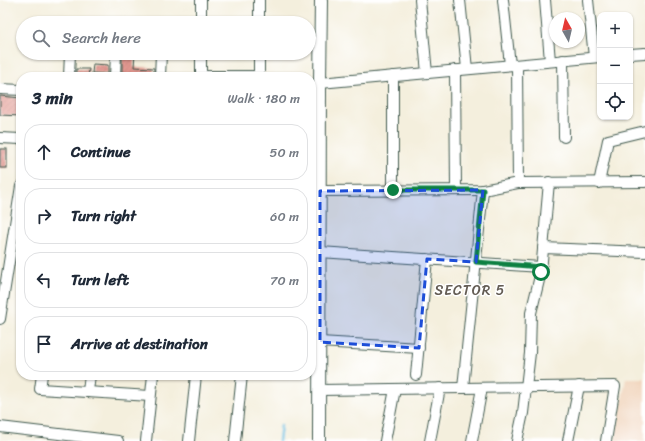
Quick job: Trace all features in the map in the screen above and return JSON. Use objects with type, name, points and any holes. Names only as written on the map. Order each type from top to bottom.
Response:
[{"type":"street","points":[[201,0],[201,16]]},
{"type":"street","points":[[259,0],[259,16]]},
{"type":"street","points":[[316,149],[320,83],[321,0]]},
{"type":"street","points":[[420,0],[427,73]]},
{"type":"street","points":[[460,0],[467,69]]},
{"type":"street","points":[[503,0],[513,65],[518,184]]},
{"type":"street","points":[[545,0],[550,62]]},
{"type":"street","points":[[320,83],[597,57],[588,0]]},
{"type":"street","points":[[633,54],[645,53]]},
{"type":"street","points":[[69,72],[70,60]]},
{"type":"street","points":[[115,72],[116,60]]},
{"type":"street","points":[[160,72],[161,60]]},
{"type":"street","points":[[201,60],[201,72]]},
{"type":"street","points":[[259,60],[260,72]]},
{"type":"street","points":[[563,60],[564,137]]},
{"type":"street","points":[[456,70],[456,190]]},
{"type":"street","points":[[393,76],[393,190]]},
{"type":"street","points":[[0,89],[16,90]]},
{"type":"street","points":[[599,183],[608,140],[645,131]]},
{"type":"street","points":[[0,138],[16,139]]},
{"type":"street","points":[[316,170],[320,191],[320,252],[316,274]]},
{"type":"street","points":[[517,441],[530,353],[531,313],[541,267],[549,182]]},
{"type":"street","points":[[320,191],[483,190],[518,184],[549,182],[645,182]]},
{"type":"street","points":[[463,388],[483,190]]},
{"type":"street","points":[[0,320],[16,218]]},
{"type":"street","points":[[543,248],[645,252]]},
{"type":"street","points":[[320,252],[541,267]]},
{"type":"street","points":[[416,375],[427,259]]},
{"type":"street","points":[[316,317],[320,342],[316,355]]},
{"type":"street","points":[[320,342],[419,348]]},
{"type":"street","points":[[316,364],[320,390],[319,441]]},
{"type":"street","points":[[41,380],[40,389],[150,396]]},
{"type":"street","points":[[88,391],[89,380]]},
{"type":"street","points":[[146,441],[152,380]]},
{"type":"street","points":[[189,441],[195,380]]},
{"type":"street","points":[[235,441],[241,380]]},
{"type":"street","points":[[568,441],[578,386]]},
{"type":"street","points":[[320,390],[615,386],[606,441]]},
{"type":"street","points":[[430,441],[440,388]]},
{"type":"street","points":[[472,441],[482,388]]},
{"type":"street","points":[[385,441],[395,389]]},
{"type":"street","points":[[0,427],[118,441]]},
{"type":"highlighted area","points":[[483,190],[476,262],[427,259],[419,348],[320,342],[320,191]]},
{"type":"shaded area","points":[[626,378],[645,378],[645,441],[615,441]]},
{"type":"building","points":[[122,60],[134,60],[134,67],[154,68],[154,72],[122,72]]},
{"type":"building","points":[[93,64],[108,65],[108,72],[92,72]]},
{"type":"building","points":[[76,69],[89,69],[89,72],[76,72]]},
{"type":"building","points":[[0,96],[16,98],[16,116],[0,115]]},
{"type":"building","points":[[0,149],[7,149],[7,168],[0,168]]},
{"type":"waterway","points":[[279,441],[281,425]]},
{"type":"district","name":"SECTOR 5","points":[[470,290]]},
{"type":"route","points":[[393,190],[483,190],[476,262],[541,267],[541,272]]}]
